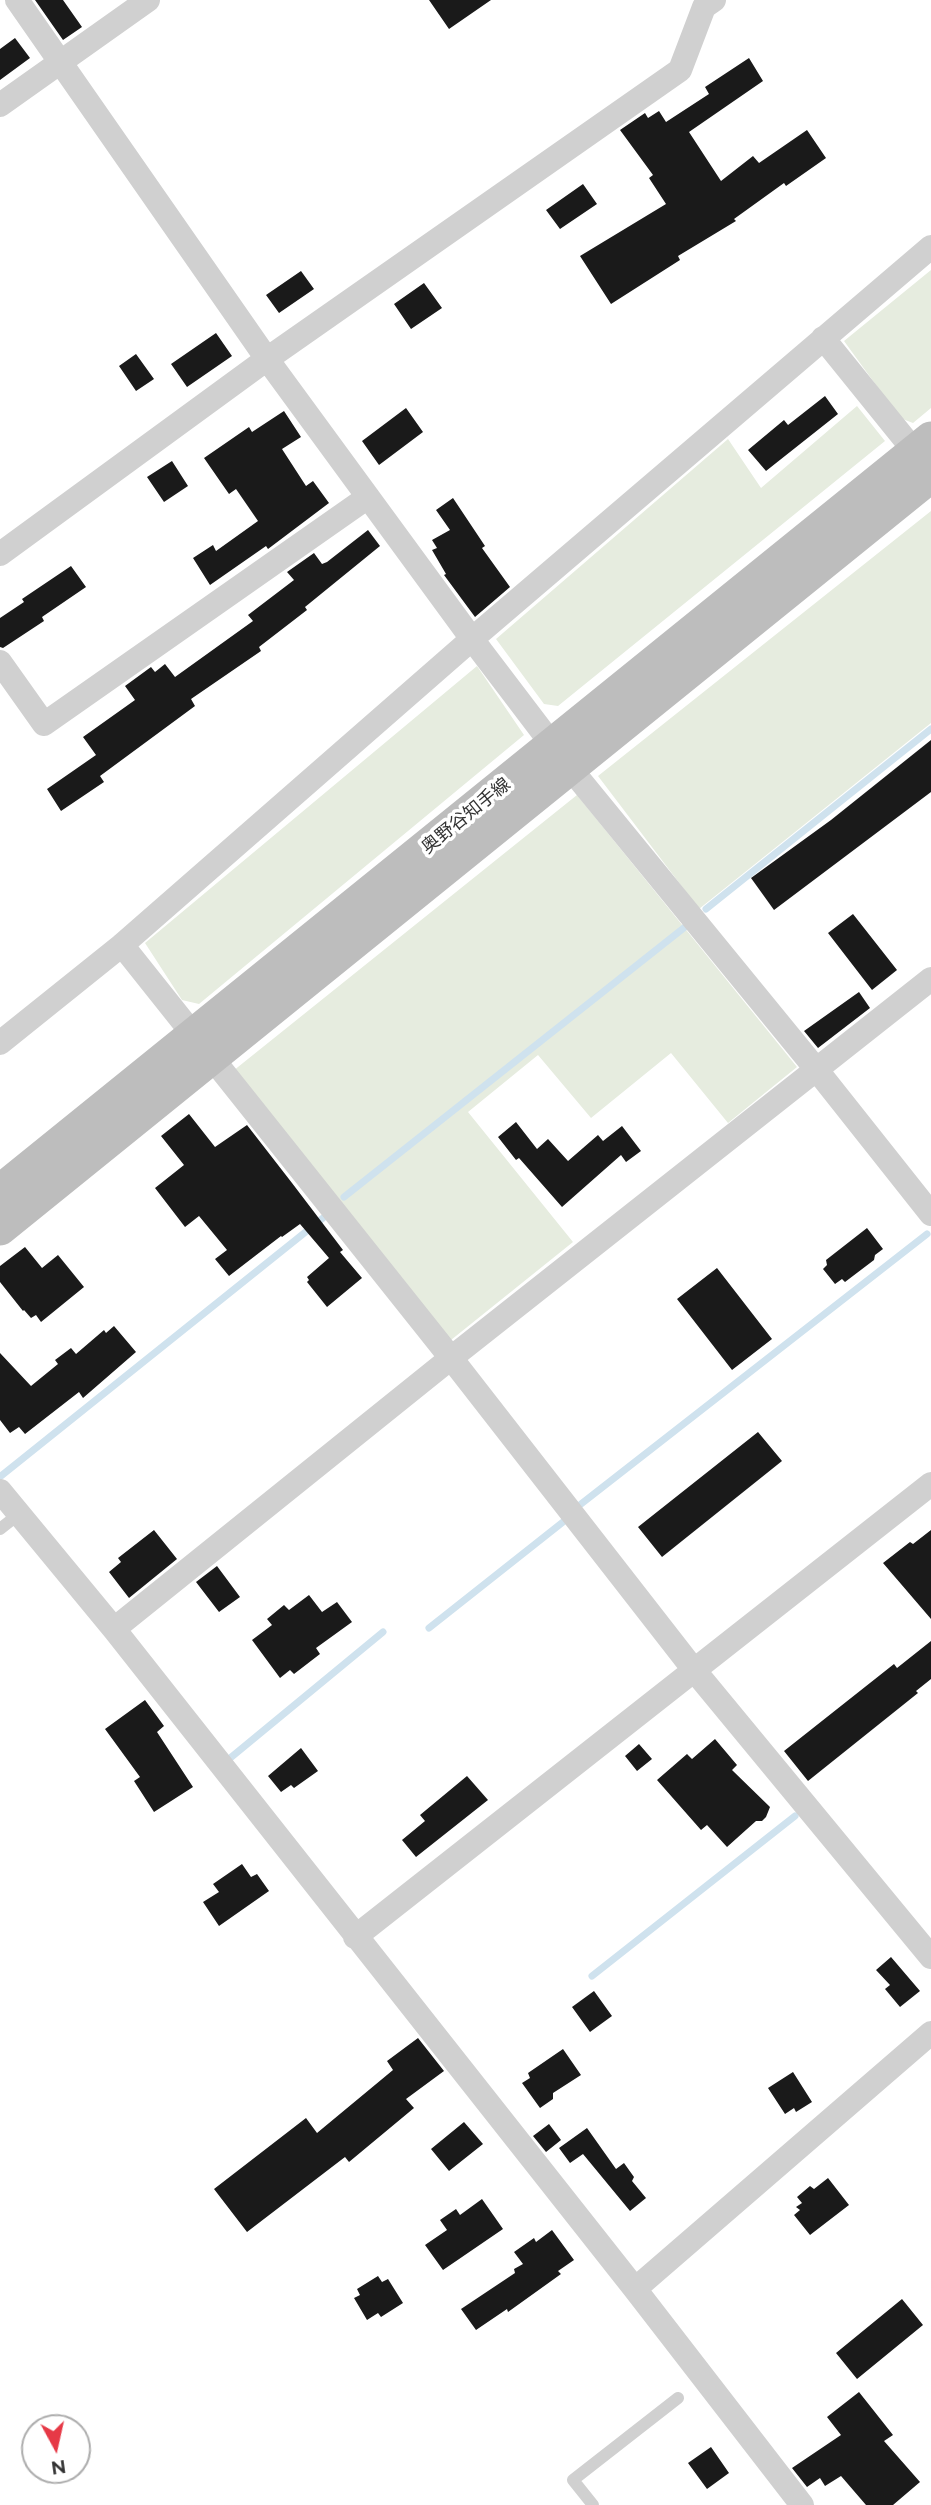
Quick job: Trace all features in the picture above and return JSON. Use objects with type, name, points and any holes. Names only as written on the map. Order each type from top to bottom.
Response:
[{"type":"main road","name":"奥野谷知手線","points":[[0,1192],[202,1046],[927,459]]},
{"type":"main road","name":"奥野谷知手線","points":[[0,1228],[202,1046]]},
{"type":"street","points":[[18,0],[267,359],[472,639],[562,756],[931,1214]]},
{"type":"street","points":[[0,105],[148,0]]},
{"type":"street","points":[[0,554],[267,359],[680,70],[704,7],[714,0]]},
{"type":"street","points":[[0,1041],[122,945],[472,639],[931,247]]},
{"type":"street","points":[[823,338],[927,459]]},
{"type":"street","points":[[0,662],[44,724],[368,497]]},
{"type":"street","points":[[122,945],[451,1358],[694,1670],[929,1951]]},
{"type":"street","points":[[114,1629],[451,1358],[931,979]]},
{"type":"street","points":[[355,1937],[931,1484]]},
{"type":"street","points":[[0,1491],[10,1521],[114,1629],[802,2505]]},
{"type":"street","points":[[635,2289],[931,2033]]},
{"type":"lane","points":[[593,2505],[573,2480],[678,2398]]},
{"type":"shaded area","points":[[931,270],[931,408],[913,423],[900,418],[844,341]]},
{"type":"shaded area","points":[[857,406],[885,441],[558,706],[544,704],[496,639],[728,439],[761,488]]},
{"type":"shaded area","points":[[931,511],[931,723],[699,909],[598,776]]},
{"type":"shaded area","points":[[477,666],[524,735],[199,1004],[182,1000],[145,943]]},
{"type":"shaded area","points":[[577,795],[797,1067],[728,1123],[671,1053],[591,1118],[538,1055],[468,1112],[573,1242],[451,1340],[233,1071]]},
{"type":"building","points":[[35,0],[63,0],[82,27],[63,40]]},
{"type":"building","points":[[429,0],[491,0],[449,29]]},
{"type":"building","points":[[15,38],[30,58],[0,80],[0,49]]},
{"type":"building","points":[[749,58],[763,81],[689,132],[721,181],[753,156],[759,163],[807,130],[826,158],[786,186],[784,183],[734,219],[736,221],[678,256],[680,260],[611,304],[580,256],[666,204],[649,178],[653,175],[620,130],[645,113],[648,118],[659,111],[666,122],[709,94],[705,87]]},
{"type":"building","points":[[583,184],[597,204],[560,229],[546,210]]},
{"type":"building","points":[[301,271],[314,289],[279,313],[266,295]]},
{"type":"building","points":[[424,283],[442,308],[411,329],[394,304]]},
{"type":"building","points":[[216,333],[232,356],[187,387],[171,364]]},
{"type":"building","points":[[136,354],[154,379],[136,391],[119,366]]},
{"type":"building","points":[[825,396],[838,414],[766,471],[748,450],[784,420],[788,425]]},
{"type":"building","points":[[406,408],[423,432],[379,465],[362,441]]},
{"type":"building","points":[[284,411],[301,437],[282,449],[306,486],[313,481],[329,503],[268,549],[266,546],[210,585],[193,558],[213,545],[216,551],[258,521],[236,489],[229,494],[204,458],[249,427],[252,432]]},
{"type":"building","points":[[172,461],[188,486],[164,502],[147,477]]},
{"type":"building","points":[[453,498],[485,546],[482,548],[510,587],[475,617],[444,575],[446,574],[432,550],[437,548],[432,540],[450,530],[436,510]]},
{"type":"building","points":[[368,530],[380,546],[305,607],[307,610],[259,647],[261,651],[191,699],[195,706],[100,776],[104,782],[61,811],[47,789],[96,755],[83,737],[135,700],[125,686],[151,667],[155,672],[165,664],[175,677],[253,621],[248,615],[294,580],[287,572],[314,553],[322,564],[327,562]]},
{"type":"building","points":[[71,566],[86,587],[42,617],[44,621],[3,648],[0,647],[0,618],[24,602],[22,599]]},
{"type":"building","points":[[931,740],[931,792],[774,910],[751,878],[831,820]]},
{"type":"building","points":[[853,914],[897,970],[872,990],[828,933]]},
{"type":"building","points":[[859,992],[870,1008],[818,1048],[804,1031]]},
{"type":"building","points":[[189,1114],[215,1147],[247,1125],[362,1278],[327,1307],[307,1282],[307,1277],[329,1258],[300,1224],[229,1276],[215,1259],[227,1250],[199,1216],[185,1227],[155,1188],[184,1165],[161,1136]]},
{"type":"building","points":[[516,1122],[537,1149],[548,1139],[568,1161],[598,1135],[603,1141],[622,1126],[641,1151],[626,1162],[621,1155],[562,1207],[519,1158],[516,1160],[498,1137]]},
{"type":"building","points":[[867,1228],[883,1249],[875,1255],[874,1260],[845,1282],[842,1279],[835,1284],[823,1269],[827,1265],[826,1260]]},
{"type":"building","points":[[25,1247],[42,1268],[58,1255],[84,1287],[41,1322],[36,1315],[31,1318],[23,1311],[0,1282],[0,1266]]},
{"type":"building","points":[[717,1268],[772,1339],[732,1370],[677,1299]]},
{"type":"building","points":[[114,1326],[136,1352],[83,1398],[79,1392],[25,1434],[19,1427],[10,1433],[0,1420],[0,1353],[31,1386],[58,1364],[55,1360],[71,1348],[76,1354],[104,1330],[106,1333]]},
{"type":"building","points":[[758,1432],[782,1461],[662,1557],[638,1527]]},
{"type":"building","points":[[154,1530],[177,1559],[129,1598],[109,1572],[121,1562],[118,1558]]},
{"type":"building","points":[[931,1530],[931,1619],[883,1563]]},
{"type":"building","points":[[217,1566],[240,1597],[219,1612],[196,1582]]},
{"type":"building","points":[[309,1595],[322,1612],[337,1602],[352,1622],[316,1648],[320,1654],[294,1674],[290,1670],[280,1678],[252,1640],[272,1625],[267,1619],[284,1605],[289,1610]]},
{"type":"building","points":[[931,1641],[931,1679],[916,1691],[918,1693],[808,1781],[784,1751],[894,1664],[897,1668]]},
{"type":"building","points":[[145,1700],[164,1726],[157,1732],[193,1787],[154,1812],[134,1781],[140,1777],[105,1729]]},
{"type":"building","points":[[715,1739],[737,1765],[732,1770],[770,1807],[762,1821],[756,1821],[727,1847],[707,1825],[701,1830],[657,1780],[687,1754],[692,1759]]},
{"type":"building","points":[[639,1744],[652,1759],[637,1771],[625,1756]]},
{"type":"building","points":[[301,1748],[318,1771],[294,1788],[291,1785],[281,1792],[268,1776]]},
{"type":"building","points":[[467,1776],[488,1800],[416,1857],[402,1840],[425,1821],[420,1815]]},
{"type":"building","points":[[242,1864],[251,1877],[257,1874],[269,1891],[219,1926],[203,1902],[219,1892],[213,1884]]},
{"type":"building","points":[[891,1957],[920,1991],[900,2007],[885,1989],[890,1985],[876,1970]]},
{"type":"building","points":[[594,1991],[612,2016],[590,2032],[572,2007]]},
{"type":"building","points":[[418,2038],[444,2071],[406,2099],[414,2108],[349,2162],[345,2157],[247,2232],[214,2189],[306,2118],[317,2133],[393,2070],[387,2061]]},
{"type":"building","points":[[563,2049],[581,2075],[553,2093],[553,2099],[540,2108],[522,2083],[530,2078],[528,2073]]},
{"type":"building","points":[[793,2072],[812,2102],[796,2112],[794,2108],[785,2114],[768,2088]]},
{"type":"building","points":[[464,2122],[483,2144],[449,2171],[431,2149]]},
{"type":"building","points":[[549,2124],[561,2140],[546,2152],[533,2136]]},
{"type":"building","points":[[587,2128],[616,2169],[624,2163],[634,2177],[632,2181],[646,2198],[630,2211],[583,2154],[570,2163],[559,2148]]},
{"type":"building","points":[[828,2178],[849,2205],[810,2235],[794,2215],[800,2210],[796,2207],[802,2203],[797,2197],[810,2186],[814,2189]]},
{"type":"building","points":[[482,2199],[503,2229],[443,2270],[425,2245],[447,2230],[440,2220],[456,2209],[460,2215]]},
{"type":"building","points":[[552,2230],[574,2260],[558,2271],[561,2274],[508,2312],[507,2309],[476,2330],[461,2309],[515,2273],[514,2269],[523,2264],[514,2252],[534,2238],[536,2242]]},
{"type":"building","points":[[378,2276],[382,2282],[388,2279],[403,2303],[381,2317],[378,2313],[367,2320],[354,2298],[360,2295],[357,2289]]},
{"type":"building","points":[[902,2299],[923,2325],[857,2379],[836,2353]]},
{"type":"building","points":[[859,2392],[893,2435],[884,2441],[920,2482],[893,2505],[866,2505],[841,2476],[825,2486],[820,2478],[807,2487],[792,2468],[841,2435],[827,2417]]},
{"type":"building","points":[[711,2447],[729,2473],[707,2489],[688,2463]]},
{"type":"waterway","points":[[706,909],[931,729]]},
{"type":"waterway","points":[[344,1197],[685,927]]},
{"type":"waterway","points":[[1,1476],[323,1218]]},
{"type":"waterway","points":[[581,1504],[927,1234]]},
{"type":"waterway","points":[[429,1628],[563,1522]]},
{"type":"waterway","points":[[229,1759],[383,1632]]},
{"type":"waterway","points":[[592,1976],[795,1816]]}]
